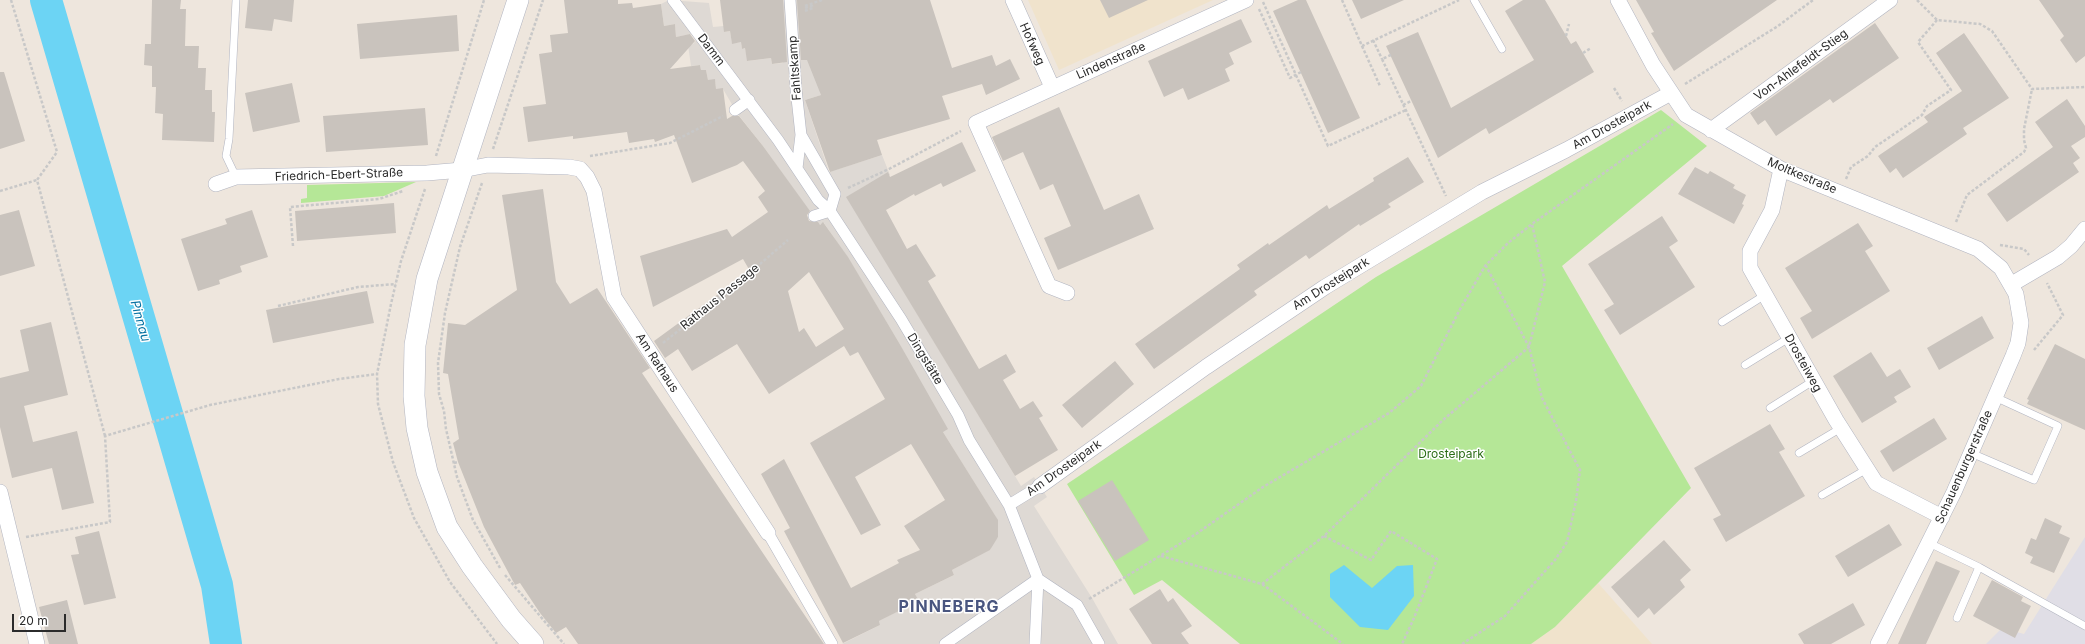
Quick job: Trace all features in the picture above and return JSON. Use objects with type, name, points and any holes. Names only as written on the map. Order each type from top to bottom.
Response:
[{"type":"main road","points":[[518,0],[427,279],[418,323],[413,368],[418,428],[426,472],[447,527],[472,566],[511,619],[533,644]]},
{"type":"street","name":"Damm","points":[[673,0],[748,100]]},
{"type":"street","name":"Fahltskamp","points":[[790,0],[796,89],[801,135],[797,168]]},
{"type":"street","name":"Hofweg","points":[[1013,0],[1052,88]]},
{"type":"street","name":"Moltkestraße","points":[[1618,0],[1671,93],[1686,115],[1781,169],[1969,244],[1987,255],[2001,268],[2012,284]]},
{"type":"street","name":"Von-Ahlefeldt-Stieg","points":[[1711,130],[1890,0]]},
{"type":"street","name":"Lindenstraße","points":[[976,123],[1052,88],[1252,4]]},
{"type":"street","name":"Am Drosteipark","points":[[1009,505],[1040,486],[1199,371],[1325,286],[1482,192],[1566,150],[1671,93]]},
{"type":"street","points":[[735,110],[748,100]]},
{"type":"street","name":"Dingstätte","points":[[748,100],[818,200],[830,211],[901,319],[958,415],[969,440],[1009,505],[1038,579],[1035,644]]},
{"type":"street","points":[[976,123],[1049,286],[1067,293]]},
{"type":"street","name":"Fahltskamp","points":[[801,135],[835,194]]},
{"type":"street","points":[[462,170],[488,165],[569,167],[580,170]]},
{"type":"street","name":"Drosteiweg","points":[[1781,169],[1772,210],[1750,252],[1750,268],[1813,381],[1876,483],[1942,517]]},
{"type":"street","name":"Friedrich-Ebert-Straße","points":[[216,184],[236,177],[427,173],[462,170]]},
{"type":"street","name":"Am Rathaus","points":[[580,170],[588,177],[594,191],[614,298],[768,533],[832,644]]},
{"type":"street","points":[[814,216],[830,211],[835,194]]},
{"type":"street","points":[[2012,284],[2058,257],[2071,246],[2085,229]]},
{"type":"street","name":"Schauenburgerstraße","points":[[1878,644],[1942,517],[2013,356],[2020,332],[2019,304],[2012,284]]},
{"type":"street","points":[[0,492],[37,644]]},
{"type":"street","points":[[945,644],[1038,579],[1077,606],[1099,644]]},
{"type":"lane","points":[[236,0],[229,139],[226,156],[236,177]]},
{"type":"lane","points":[[1474,0],[1502,49]]},
{"type":"lane","points":[[1722,322],[1765,295]]},
{"type":"lane","points":[[1745,365],[1789,338]]},
{"type":"lane","points":[[1770,408],[1813,381]]},
{"type":"lane","points":[[1971,453],[2034,480],[2058,426],[1995,397]]},
{"type":"lane","points":[[1799,453],[1841,428]]},
{"type":"lane","points":[[1822,495],[1867,469]]},
{"type":"lane","points":[[1929,543],[1979,567],[2085,626]]},
{"type":"lane","points":[[1957,618],[1979,567]]},
{"type":"path","points":[[0,191],[37,180],[57,152],[11,0]]},
{"type":"path","points":[[543,0],[460,247],[445,313],[438,363],[439,394],[444,411],[446,428],[454,463],[473,520],[485,545],[502,571],[564,644]]},
{"type":"path","points":[[810,4],[822,0]]},
{"type":"path","points":[[1262,0],[1328,146],[1406,110]]},
{"type":"path","points":[[1342,0],[1380,86]]},
{"type":"path","points":[[1362,46],[1459,0]]},
{"type":"path","points":[[1671,93],[1778,26],[1813,0]]},
{"type":"path","points":[[1917,0],[1937,20],[1980,24],[1992,31],[2032,89],[2024,130],[2026,148],[2024,152],[1967,196],[1951,236]]},
{"type":"path","points":[[1252,4],[1290,78],[1301,72]]},
{"type":"path","points":[[1840,192],[1851,167],[1868,156],[1874,147],[1922,115],[1927,106],[1951,90],[1918,42],[1937,20]]},
{"type":"path","points":[[1566,36],[1569,24]]},
{"type":"path","points":[[1373,40],[1452,210]]},
{"type":"path","points":[[1583,53],[1591,48]]},
{"type":"path","points":[[1382,59],[1390,55]]},
{"type":"path","points":[[2032,89],[2085,87]]},
{"type":"path","points":[[1403,105],[1412,101]]},
{"type":"path","points":[[580,170],[585,157],[670,143],[735,110]]},
{"type":"path","points":[[1077,606],[1161,556],[1263,486],[1389,412],[1422,386],[1459,311],[1486,266],[1508,243],[1532,224],[1686,115]]},
{"type":"path","points":[[835,194],[889,169],[976,123]]},
{"type":"path","points":[[12,540],[110,522],[105,436],[37,180]]},
{"type":"path","points":[[294,246],[290,207],[379,199],[405,190]]},
{"type":"path","points":[[1262,584],[1324,536],[1444,420],[1529,347],[1545,282],[1532,224]]},
{"type":"path","name":"Rathaus Passage","points":[[650,354],[732,288],[788,240]]},
{"type":"path","points":[[1462,644],[1505,616],[1555,560],[1567,542],[1576,502],[1580,470],[1542,398],[1529,347],[1486,266]]},
{"type":"path","points":[[278,306],[358,287],[396,284]]},
{"type":"path","points":[[105,436],[210,405],[339,379],[377,374]]},
{"type":"path","points":[[454,463],[458,462]]},
{"type":"path","points":[[1324,536],[1372,560],[1391,531],[1437,559],[1402,644]]},
{"type":"path","points":[[1161,556],[1262,584],[1343,644]]},
{"type":"shaded area","points":[[669,0],[709,3],[713,27],[724,26],[724,32],[730,31],[732,43],[741,42],[742,49],[745,48],[748,61],[771,58],[772,64],[783,63],[777,22],[769,0],[804,0],[821,95],[805,100],[829,172],[882,155],[890,175],[868,184],[847,197],[1021,486],[1034,477],[1047,497],[1034,506],[1092,598],[1118,644],[842,644],[880,625],[879,621],[918,601],[915,594],[954,575],[952,570],[991,549],[990,546],[998,537],[998,524],[996,517],[943,432],[898,341],[848,258],[824,223],[819,225],[763,146],[737,113],[723,89],[716,89],[715,80],[708,80],[706,70],[701,70],[700,65],[691,66],[688,45],[693,44],[698,38],[692,34],[676,37],[675,24],[664,26],[661,4]]},
{"type":"shaded area","points":[[1028,0],[1213,0],[1059,70]]},
{"type":"shaded area","points":[[2085,537],[2085,644],[1986,644],[2002,628],[2024,634]]},
{"type":"shaded area","points":[[1598,583],[1652,644],[1531,644],[1555,627]]},
{"type":"green space","name":"Drosteipark","points":[[1661,110],[1707,146],[1562,266],[1691,488],[1555,627],[1531,644],[1240,644],[1162,580],[1134,595],[1067,484],[1376,277]]},
{"type":"green space","points":[[416,182],[384,196],[301,203],[301,199],[307,198],[307,185]]},
{"type":"water","points":[[1344,565],[1372,588],[1397,566],[1413,565],[1414,596],[1388,630],[1360,627],[1330,597],[1330,574]]},
{"type":"building","points":[[152,0],[181,0],[180,9],[186,9],[185,46],[199,46],[198,68],[206,68],[205,90],[212,90],[212,112],[215,112],[214,142],[162,140],[163,114],[155,113],[156,87],[152,87],[152,66],[144,65],[145,44],[151,44]]},
{"type":"building","points":[[248,0],[294,0],[292,22],[274,19],[272,31],[245,28]]},
{"type":"building","points":[[564,0],[618,0],[618,4],[632,3],[633,8],[661,4],[664,26],[675,24],[676,37],[690,34],[695,41],[670,69],[700,65],[701,70],[706,70],[708,80],[715,79],[716,89],[723,88],[727,119],[732,116],[739,116],[763,146],[810,211],[807,215],[809,221],[818,222],[820,225],[823,222],[848,257],[898,341],[948,429],[943,432],[998,520],[998,537],[990,550],[952,570],[954,575],[915,594],[919,601],[879,621],[880,625],[843,643],[784,531],[790,528],[761,474],[784,459],[851,588],[899,563],[897,560],[920,550],[904,526],[945,500],[911,444],[855,477],[881,525],[861,535],[810,443],[885,399],[858,352],[850,356],[844,346],[769,394],[737,344],[692,371],[678,349],[665,358],[654,341],[750,271],[743,259],[653,307],[640,256],[727,229],[732,237],[768,212],[758,197],[765,191],[743,161],[737,165],[692,183],[674,135],[655,142],[654,139],[629,143],[627,132],[573,139],[573,136],[528,142],[523,107],[546,104],[539,54],[552,52],[550,35],[568,33]],"holes":[[[809,272],[844,329],[816,347],[804,328],[799,332],[788,291]]]},
{"type":"building","points":[[720,0],[783,0],[787,62],[772,64],[771,58],[747,61],[745,48],[742,49],[741,42],[732,44],[730,31],[724,32]]},
{"type":"building","points":[[797,0],[930,0],[952,68],[992,55],[996,66],[1010,59],[1020,79],[986,95],[982,84],[942,96],[950,119],[877,140],[882,155],[830,172],[805,100],[821,95],[807,60],[801,60]]},
{"type":"building","points":[[1100,0],[1148,0],[1109,18]]},
{"type":"building","points":[[1298,0],[1306,0],[1360,118],[1328,133],[1273,11]]},
{"type":"building","points":[[1352,0],[1404,0],[1361,19]]},
{"type":"building","points":[[1523,0],[1545,0],[1571,44],[1576,41],[1594,72],[1489,134],[1486,128],[1438,158],[1386,46],[1418,32],[1451,108],[1534,60],[1505,11]]},
{"type":"building","points":[[1636,0],[1777,0],[1674,71],[1651,33],[1654,32]]},
{"type":"building","points":[[2039,0],[2085,0],[2085,56],[2076,63],[2060,40],[2064,36]]},
{"type":"building","points":[[457,15],[459,51],[360,59],[357,24]]},
{"type":"building","points":[[1241,19],[1252,42],[1229,53],[1234,64],[1225,69],[1230,81],[1188,100],[1183,88],[1164,97],[1148,61]]},
{"type":"building","points":[[1875,23],[1899,58],[1833,103],[1830,99],[1776,136],[1765,120],[1758,125],[1750,113]]},
{"type":"building","points":[[1964,33],[2009,98],[1963,128],[1967,134],[1903,178],[1896,168],[1890,173],[1878,156],[1928,122],[1924,117],[1962,91],[1936,53]]},
{"type":"building","points":[[0,72],[4,72],[25,141],[0,149]]},
{"type":"building","points":[[292,83],[300,122],[253,132],[245,93]]},
{"type":"building","points":[[2067,99],[2085,126],[2085,137],[2071,146],[2080,158],[2073,163],[2079,172],[2007,222],[1987,194],[2053,147],[2035,122]]},
{"type":"building","points":[[1059,107],[1104,210],[1139,194],[1154,229],[1058,270],[1044,238],[1071,226],[1053,184],[1040,190],[1023,152],[1003,161],[992,137]]},
{"type":"building","points":[[425,108],[428,145],[326,152],[323,116]]},
{"type":"building","points":[[962,142],[976,171],[943,187],[941,183],[915,196],[914,194],[886,210],[907,249],[916,244],[936,276],[928,281],[979,369],[1006,354],[1016,372],[1003,380],[1020,409],[1033,401],[1043,416],[1039,418],[1058,450],[1015,476],[846,197],[888,172],[890,177]]},
{"type":"building","points":[[1408,157],[1424,182],[1388,204],[1391,207],[1360,226],[1359,224],[1309,259],[1306,255],[1254,291],[1257,295],[1154,369],[1135,344],[1240,269],[1237,265],[1268,243],[1269,245],[1327,205],[1329,209],[1374,181],[1373,178]]},
{"type":"building","points":[[1695,167],[1708,174],[1710,171],[1735,185],[1733,188],[1746,195],[1742,204],[1744,205],[1734,224],[1678,194]]},
{"type":"building","points":[[543,189],[556,282],[570,304],[597,288],[650,368],[642,373],[824,644],[578,644],[566,627],[556,633],[540,613],[520,583],[515,585],[484,527],[458,462],[453,443],[459,439],[448,374],[443,373],[448,323],[465,325],[517,290],[502,195]]},
{"type":"building","points":[[394,203],[396,233],[297,241],[295,211]]},
{"type":"building","points":[[19,210],[35,266],[0,276],[0,215]]},
{"type":"building","points":[[252,210],[268,257],[240,266],[242,272],[219,280],[220,284],[198,291],[181,239],[227,224],[225,219]]},
{"type":"building","points":[[1662,216],[1678,241],[1669,247],[1695,287],[1620,335],[1604,310],[1614,304],[1588,264]]},
{"type":"building","points":[[1858,223],[1873,246],[1865,251],[1890,291],[1812,339],[1800,318],[1812,311],[1785,268]]},
{"type":"building","points":[[367,291],[374,323],[273,343],[266,310]]},
{"type":"building","points":[[1982,316],[1994,338],[1939,370],[1927,348]]},
{"type":"building","points":[[51,322],[68,395],[24,406],[33,442],[77,431],[94,503],[62,510],[52,468],[12,478],[0,427],[0,378],[29,371],[20,330]]},
{"type":"building","points":[[2055,344],[2085,359],[2085,430],[2027,404],[2029,400],[2027,399]]},
{"type":"building","points":[[1871,352],[1887,377],[1900,369],[1911,387],[1894,397],[1897,402],[1862,423],[1833,376]]},
{"type":"building","points":[[1115,361],[1134,384],[1082,428],[1062,405]]},
{"type":"building","points":[[1934,418],[1947,439],[1893,472],[1880,451]]},
{"type":"building","points":[[1770,424],[1785,449],[1779,452],[1805,496],[1726,542],[1713,519],[1721,515],[1694,468]]},
{"type":"building","points":[[1112,480],[1149,540],[1115,561],[1078,501]]},
{"type":"building","points":[[2045,518],[2062,526],[2059,533],[2070,538],[2054,573],[2030,563],[2033,557],[2025,553],[2031,538],[2036,540]]},
{"type":"building","points":[[1889,524],[1902,545],[1848,577],[1835,556]]},
{"type":"building","points":[[99,531],[116,598],[84,605],[71,555],[79,554],[75,537]]},
{"type":"building","points":[[1664,540],[1691,570],[1680,580],[1685,587],[1654,615],[1649,608],[1638,618],[1611,587]]},
{"type":"building","points":[[1936,561],[1960,571],[1926,644],[1898,644]]},
{"type":"building","points":[[1992,580],[2023,597],[2021,601],[2031,606],[2015,638],[1973,616]]},
{"type":"building","points":[[1160,589],[1168,602],[1173,598],[1192,626],[1181,633],[1189,644],[1152,644],[1129,609]]},
{"type":"building","points":[[67,600],[78,644],[49,644],[39,607]]},
{"type":"building","points":[[1853,603],[1865,625],[1831,644],[1804,644],[1798,634]]},
{"type":"waterway","name":"Pinnau","points":[[46,0],[217,585],[226,644]]},
{"type":"district","name":"PINNEBERG","points":[[949,607]]}]
